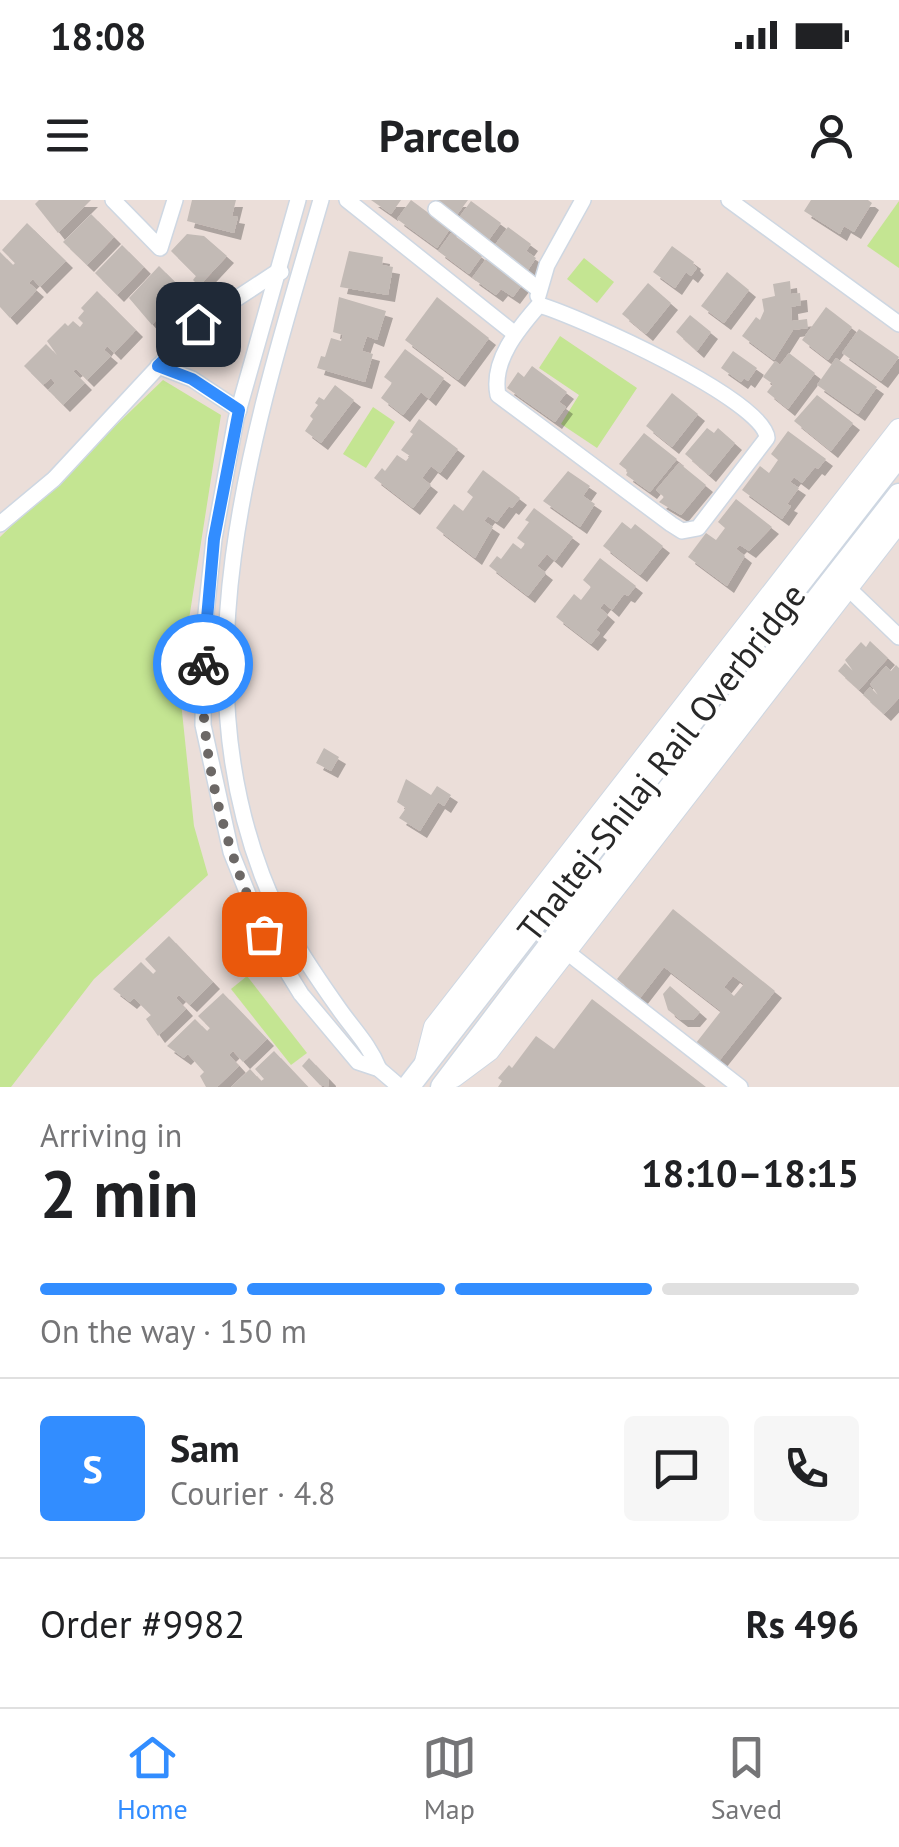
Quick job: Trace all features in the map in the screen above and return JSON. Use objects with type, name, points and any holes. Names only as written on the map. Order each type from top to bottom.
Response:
[{"type":"main road","name":"Thaltej-Shilaj Rail Overbridge","points":[[416,1078],[899,456]]},
{"type":"main road","name":"Thaltej-Shilaj Rail Overbridge","points":[[443,1085],[899,495]]},
{"type":"street","points":[[113,200],[160,248],[176,200]]},
{"type":"street","points":[[298,200],[239,410],[206,593],[201,694],[209,758],[231,852],[244,891],[281,966],[358,1062],[379,1069],[400,1087]]},
{"type":"street","points":[[321,200],[268,384],[238,520],[224,676],[228,730],[246,826],[262,877],[310,967],[371,1049],[379,1069]]},
{"type":"street","points":[[347,200],[514,334]]},
{"type":"street","points":[[436,209],[538,297],[720,390],[750,410],[766,430],[767,438],[698,528],[682,531],[670,524],[498,395],[496,383],[514,334],[538,297],[547,265],[583,200]]},
{"type":"street","points":[[729,200],[899,324]]},
{"type":"street","points":[[0,524],[54,479],[198,324],[277,272],[299,276]]},
{"type":"street","points":[[158,366],[192,379],[239,410]]},
{"type":"street","points":[[416,1078],[434,1027],[899,429]]},
{"type":"street","points":[[443,1085],[489,1052],[899,522]]},
{"type":"street","points":[[849,589],[899,637]]},
{"type":"street","points":[[566,952],[740,1087]]},
{"type":"green space","points":[[899,201],[899,268],[867,246]]},
{"type":"green space","points":[[584,258],[614,282],[597,303],[567,279]]},
{"type":"green space","points":[[560,336],[637,388],[597,448],[561,424],[579,395],[539,368]]},
{"type":"green space","points":[[163,380],[221,415],[179,683],[194,826],[208,875],[94,979],[11,1087],[0,1087],[0,537]]},
{"type":"green space","points":[[373,407],[395,422],[366,468],[343,454]]},
{"type":"green space","points":[[247,976],[307,1053],[291,1065],[231,989]]},
{"type":"building","points":[[39,200],[91,200],[58,233],[35,204]]},
{"type":"building","points":[[192,200],[236,200],[232,216],[238,217],[234,233],[187,221]]},
{"type":"building","points":[[371,200],[401,200],[391,214]]},
{"type":"building","points":[[411,200],[450,229],[437,248],[397,219]]},
{"type":"building","points":[[434,200],[468,200],[456,216]]},
{"type":"building","points":[[811,200],[872,203],[854,232],[844,226],[840,234],[804,211]]},
{"type":"building","points":[[471,201],[501,223],[488,241],[458,219]]},
{"type":"building","points":[[91,214],[114,237],[87,265],[63,242]]},
{"type":"building","points":[[27,223],[66,261],[40,287],[33,279],[29,283],[37,290],[10,318],[0,307],[0,252],[15,263],[2,250]]},
{"type":"building","points":[[508,227],[531,244],[526,251],[536,258],[528,270],[494,246]]},
{"type":"building","points":[[451,233],[482,256],[469,274],[438,251]]},
{"type":"building","points":[[187,234],[204,236],[227,256],[199,286],[193,280],[196,276],[171,251]]},
{"type":"building","points":[[122,245],[144,267],[117,295],[95,273]]},
{"type":"building","points":[[672,246],[697,268],[691,276],[686,272],[675,288],[653,272]]},
{"type":"building","points":[[349,251],[383,257],[382,265],[393,267],[388,295],[340,287]]},
{"type":"building","points":[[486,259],[522,285],[513,297],[501,289],[496,295],[472,278]]},
{"type":"building","points":[[159,266],[184,291],[170,311],[173,314],[162,324],[157,319],[152,325],[129,298]]},
{"type":"building","points":[[727,272],[749,290],[724,323],[701,306]]},
{"type":"building","points":[[790,281],[791,294],[800,293],[801,305],[791,307],[792,321],[807,319],[808,328],[793,330],[774,360],[742,336],[756,317],[760,320],[764,311],[762,299],[775,296],[773,284]]},
{"type":"building","points":[[648,283],[671,303],[646,334],[622,314]]},
{"type":"building","points":[[97,291],[136,330],[114,353],[107,346],[104,350],[111,356],[87,380],[76,369],[73,371],[85,383],[63,405],[48,390],[55,383],[51,378],[43,385],[24,366],[46,344],[57,355],[47,341],[65,323],[68,326],[73,321],[80,327],[83,323],[78,318],[84,311],[81,308]]},
{"type":"building","points":[[339,297],[386,311],[377,340],[367,336],[362,351],[373,354],[365,382],[317,368],[331,338],[341,341],[343,335],[333,332]]},
{"type":"building","points":[[437,297],[489,338],[458,380],[405,340]]},
{"type":"building","points":[[826,307],[852,327],[828,360],[802,340]]},
{"type":"building","points":[[690,315],[711,332],[697,351],[676,332]]},
{"type":"building","points":[[859,329],[899,357],[881,381],[842,353]]},
{"type":"building","points":[[405,349],[444,378],[429,399],[421,392],[403,415],[381,398],[392,383],[384,377]]},
{"type":"building","points":[[733,351],[757,368],[748,381],[744,378],[741,382],[721,368]]},
{"type":"building","points":[[789,353],[815,373],[788,409],[767,392],[773,384],[763,377],[775,361],[780,365]]},
{"type":"building","points":[[836,358],[877,387],[858,414],[817,385]]},
{"type":"building","points":[[532,366],[567,392],[559,402],[566,407],[555,422],[507,388],[518,372],[524,377]]},
{"type":"building","points":[[335,385],[354,400],[321,443],[305,431],[318,405],[315,403],[319,397],[324,400]]},
{"type":"building","points":[[672,393],[698,414],[672,447],[646,426]]},
{"type":"building","points":[[817,395],[853,423],[831,451],[794,421]]},
{"type":"building","points":[[419,419],[458,449],[440,473],[431,466],[422,478],[431,485],[413,508],[374,478],[397,455],[406,461],[410,456],[401,450]]},
{"type":"building","points":[[707,428],[714,433],[718,428],[735,443],[709,475],[685,454]]},
{"type":"building","points":[[788,431],[826,459],[802,483],[794,477],[790,482],[799,488],[782,519],[742,490],[760,466],[769,473],[778,460],[771,454]]},
{"type":"building","points":[[644,433],[677,459],[650,492],[626,475],[628,471],[619,464]]},
{"type":"building","points":[[679,463],[706,485],[681,515],[659,502],[664,497],[656,490]]},
{"type":"building","points":[[483,470],[520,498],[497,522],[488,516],[484,521],[493,527],[475,558],[436,528],[454,504],[463,511],[473,497],[467,492]]},
{"type":"building","points":[[568,471],[590,486],[583,496],[595,504],[580,527],[543,501]]},
{"type":"building","points":[[736,499],[772,527],[749,551],[740,545],[736,549],[745,556],[727,586],[688,557],[706,533],[716,540],[725,528],[718,522]]},
{"type":"building","points":[[534,508],[573,537],[555,561],[547,554],[537,566],[546,573],[528,596],[489,566],[497,556],[501,559],[513,543],[521,549],[525,544],[517,538]]},
{"type":"building","points":[[622,522],[631,529],[635,524],[663,546],[640,575],[603,546]]},
{"type":"building","points":[[600,558],[636,586],[612,610],[604,603],[600,608],[608,615],[591,644],[556,617],[574,594],[581,600],[591,587],[583,580]]},
{"type":"building","points":[[870,641],[888,658],[859,690],[838,671],[845,663],[853,671],[845,660],[861,642],[866,647]]},
{"type":"building","points":[[896,665],[899,698],[884,714],[863,695],[870,687],[878,695],[870,684],[886,666],[891,671]]},
{"type":"building","points":[[324,748],[339,757],[331,771],[316,763]]},
{"type":"building","points":[[406,779],[431,795],[437,786],[451,795],[444,806],[438,802],[420,831],[399,818],[406,808],[397,802]]},
{"type":"building","points":[[673,909],[775,991],[719,1061],[696,1043],[721,1011],[664,967],[640,998],[617,979]],"holes":[[[733,976],[744,984],[734,996],[724,987]]]},
{"type":"building","points":[[169,936],[213,982],[190,1005],[179,995],[176,998],[186,1009],[158,1036],[146,1019],[151,1015],[134,998],[130,1002],[113,989],[141,962],[153,974],[156,971],[145,959]]},
{"type":"building","points":[[670,986],[700,1012],[693,1020],[681,1020],[668,1010],[663,994]]},
{"type":"building","points":[[223,993],[267,1039],[243,1062],[233,1051],[229,1055],[239,1066],[217,1087],[206,1087],[200,1076],[204,1072],[188,1054],[184,1058],[167,1046],[195,1019],[207,1031],[210,1028],[198,1016]]},
{"type":"building","points":[[592,999],[706,1087],[498,1087],[502,1081],[498,1078],[509,1065],[512,1068],[536,1036],[554,1049]]},
{"type":"building","points":[[274,1051],[308,1087],[231,1087],[250,1069],[261,1081],[264,1079],[255,1069]]},
{"type":"building","points":[[309,1058],[329,1079],[328,1087],[320,1085],[302,1066]]},
{"type":"way so far","points":[[203,664],[203,726],[220,806],[244,891],[264,934]]},
{"type":"route","points":[[198,324],[158,366],[192,379],[239,410],[206,593],[203,664]]}]
